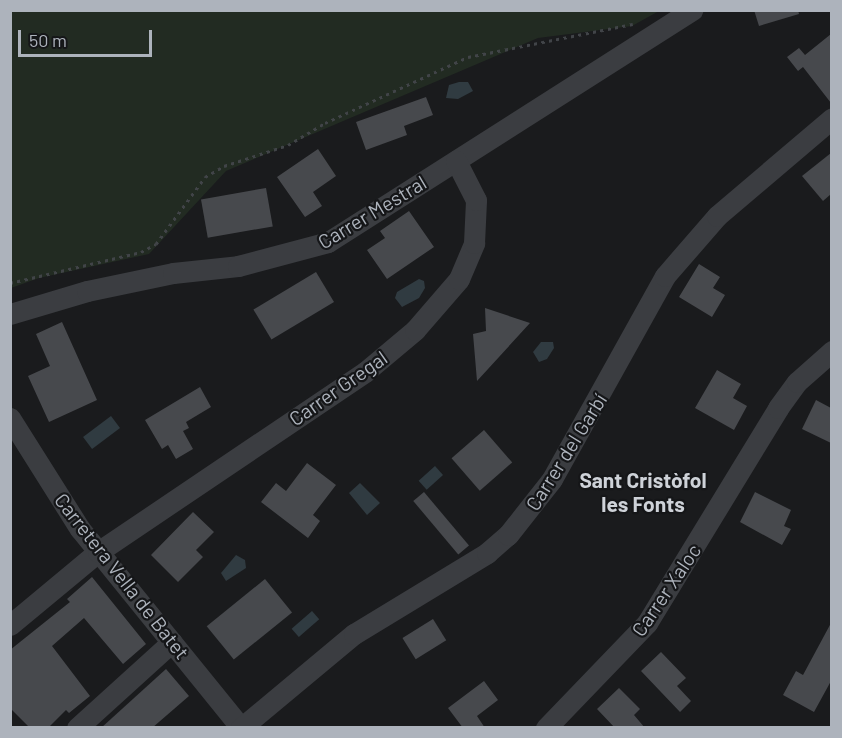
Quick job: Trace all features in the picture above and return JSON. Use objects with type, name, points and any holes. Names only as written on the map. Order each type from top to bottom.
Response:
[{"type":"street","name":"Carrer Mestral","points":[[10,314],[87,291],[173,273],[247,264],[319,246],[692,10]]},
{"type":"street","name":"Carrer del Garbí","points":[[241,727],[354,634],[487,553],[508,535],[552,479],[599,400],[649,301],[670,270],[735,199],[831,118]]},
{"type":"street","name":"Carrer Gregal","points":[[10,625],[98,552],[365,372],[436,309],[467,262],[477,223],[473,188],[456,161]]},
{"type":"street","name":"Carrer Xaloc","points":[[546,728],[647,622],[778,408],[797,382],[831,351]]},
{"type":"street","name":"Carretera Vella de Batet","points":[[10,418],[62,502],[98,552],[241,727]]},
{"type":"street","points":[[77,728],[172,642]]},
{"type":"path","points":[[10,283],[141,252],[156,244],[205,177],[224,166],[288,145],[326,123],[468,57],[641,19]]},
{"type":"shaded area","points":[[10,11],[659,11],[632,26],[538,38],[226,171],[149,254],[39,278],[11,288]]},
{"type":"shaded area","points":[[468,82],[473,91],[458,99],[446,98],[449,85]]},
{"type":"shaded area","points":[[419,279],[424,281],[425,288],[419,298],[402,307],[395,298],[397,292]]},
{"type":"shaded area","points":[[541,342],[553,342],[554,348],[547,359],[539,362],[533,352]]},
{"type":"shaded area","points":[[111,416],[120,428],[92,449],[83,437]]},
{"type":"shaded area","points":[[435,466],[443,475],[427,490],[419,481]]},
{"type":"shaded area","points":[[360,483],[380,503],[367,515],[349,493]]},
{"type":"shaded area","points":[[236,555],[245,560],[246,568],[226,581],[221,573]]},
{"type":"shaded area","points":[[312,611],[319,619],[299,637],[292,629]]},
{"type":"building","points":[[754,10],[798,10],[799,14],[759,26]]},
{"type":"building","points":[[831,34],[831,103],[803,67],[798,71],[787,57],[799,48],[805,55]]},
{"type":"building","points":[[426,97],[433,115],[404,126],[407,135],[366,150],[356,122]]},
{"type":"building","points":[[318,149],[336,176],[313,192],[322,206],[305,217],[277,177]]},
{"type":"building","points":[[831,153],[831,194],[823,201],[802,176]]},
{"type":"building","points":[[266,188],[273,226],[208,238],[201,199]]},
{"type":"building","points":[[409,211],[434,247],[387,279],[367,250],[385,238],[380,231]]},
{"type":"building","points":[[699,264],[720,277],[713,288],[725,295],[712,317],[679,297]]},
{"type":"building","points":[[316,272],[334,302],[271,340],[253,310]]},
{"type":"building","points":[[485,308],[530,323],[477,381],[473,334],[486,331]]},
{"type":"building","points":[[62,322],[97,400],[49,422],[28,376],[50,366],[36,334]]},
{"type":"building","points":[[717,370],[741,384],[733,398],[747,406],[734,430],[695,408]]},
{"type":"building","points":[[200,387],[211,407],[186,422],[189,428],[183,431],[193,449],[176,459],[168,445],[162,449],[145,420]]},
{"type":"building","points":[[816,400],[831,408],[831,443],[802,429]]},
{"type":"building","points":[[484,430],[512,462],[480,491],[452,458]]},
{"type":"building","points":[[307,463],[336,485],[313,515],[320,521],[308,538],[261,502],[276,483],[286,491]]},
{"type":"building","points":[[424,492],[469,546],[458,555],[413,501]]},
{"type":"building","points":[[755,492],[791,510],[784,526],[791,529],[782,545],[740,522]]},
{"type":"building","points":[[193,512],[214,532],[196,550],[203,557],[178,582],[151,555]]},
{"type":"building","points":[[92,577],[146,644],[123,664],[84,618],[52,646],[90,696],[69,713],[66,710],[48,728],[30,728],[10,708],[10,650],[70,602],[67,599]]},
{"type":"building","points":[[265,579],[292,612],[234,660],[207,626]]},
{"type":"building","points":[[433,619],[446,640],[416,659],[402,638]]},
{"type":"building","points":[[831,623],[831,681],[814,712],[783,695],[796,671],[803,675]]},
{"type":"building","points":[[661,652],[686,678],[677,686],[691,701],[680,712],[641,671]]},
{"type":"building","points":[[166,669],[189,696],[152,728],[101,728]]},
{"type":"building","points":[[484,681],[498,700],[477,716],[485,728],[463,728],[448,708]]},
{"type":"building","points":[[619,688],[640,709],[634,715],[645,728],[615,728],[597,709]]},
{"type":"district","name":"Sant Cristòfol les Fonts","points":[[643,492]]}]
